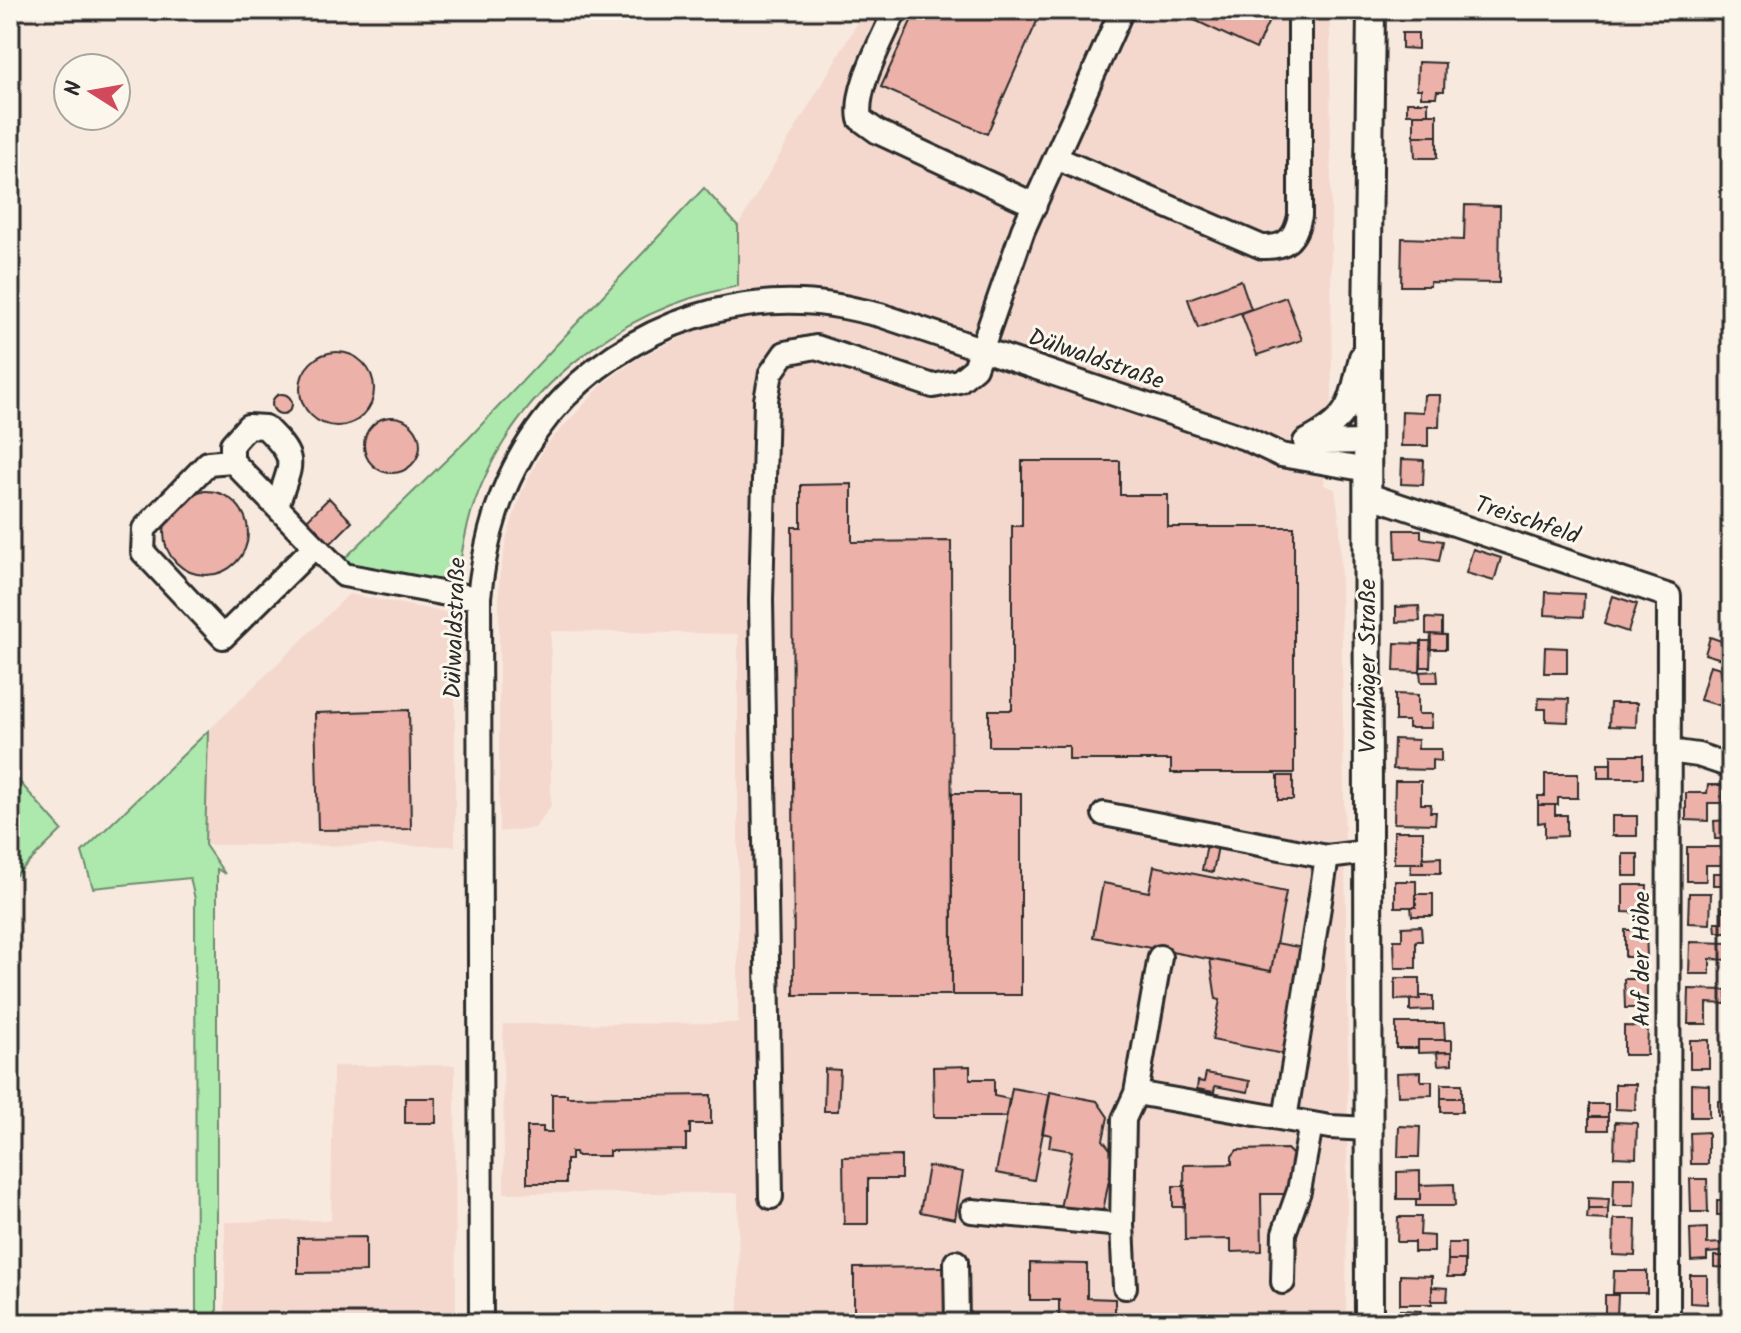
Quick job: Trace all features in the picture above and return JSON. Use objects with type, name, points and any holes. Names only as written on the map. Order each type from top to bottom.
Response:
[{"type":"main road","name":"Vornhäger Straße","points":[[1369,1323],[1367,329],[1371,10]]},
{"type":"street","points":[[895,10],[861,91],[858,107],[860,119],[878,132],[1035,205]]},
{"type":"street","points":[[771,1197],[761,600],[766,400],[771,373],[785,353],[816,347],[933,386],[959,381],[975,368],[1023,230],[1122,10]]},
{"type":"street","points":[[1056,158],[1262,247],[1277,248],[1290,240],[1297,230],[1300,216],[1300,10]]},
{"type":"street","name":"Dülwaldstraße","points":[[481,1323],[479,597],[484,553],[496,510],[514,468],[537,430],[567,394],[591,373],[645,337],[689,318],[731,307],[769,302],[839,305],[880,315],[1245,438],[1281,455],[1368,483]]},
{"type":"street","points":[[1305,442],[1330,429],[1344,414],[1351,399],[1367,329]]},
{"type":"street","points":[[277,507],[291,460],[287,449],[265,427],[248,426],[232,444],[232,461],[315,546],[344,575],[479,597]]},
{"type":"street","name":"Dülwaldstraße","points":[[1245,438],[1368,442]]},
{"type":"street","points":[[232,461],[208,463],[144,529],[143,552],[223,637],[315,546]]},
{"type":"street","name":"Treischfeld","points":[[1368,483],[1669,596]]},
{"type":"street","name":"Auf der Höhe","points":[[1668,1323],[1669,596]]},
{"type":"street","points":[[1669,751],[1698,755],[1731,766]]},
{"type":"street","points":[[1104,814],[1327,857],[1367,852]]},
{"type":"street","points":[[1285,1119],[1327,857]]},
{"type":"street","points":[[1125,1287],[1122,1225],[1124,1119],[1136,1093],[1160,957]]},
{"type":"street","points":[[1136,1093],[1311,1124],[1368,1129]]},
{"type":"street","points":[[1283,1282],[1284,1233],[1299,1191],[1311,1124]]},
{"type":"street","points":[[972,1211],[1122,1225]]},
{"type":"street","points":[[956,1262],[957,1323]]},
{"type":"shaded area","points":[[865,10],[1330,10],[1332,398],[1324,485],[1335,489],[1340,524],[1348,1055],[1346,1323],[739,1323],[738,1193],[504,1193],[503,1024],[738,1023],[738,634],[551,631],[551,806],[535,828],[499,832],[499,578],[507,536],[522,491],[545,446],[606,381],[639,358],[678,339],[712,325],[738,320],[738,226]]},
{"type":"shaded area","points":[[349,594],[455,614],[455,846],[205,845],[208,731]]},
{"type":"shaded area","points":[[455,1065],[456,1323],[225,1323],[225,1222],[331,1220],[333,1066]]},
{"type":"green space","points":[[704,188],[738,226],[738,286],[693,298],[650,315],[610,336],[573,363],[540,394],[512,430],[489,469],[471,513],[457,585],[356,571],[343,560],[468,439]]},
{"type":"green space","points":[[208,731],[205,845],[225,874],[217,869],[217,1323],[196,1323],[195,899],[190,878],[93,888],[82,852]]},
{"type":"green space","points":[[10,771],[62,830],[10,881]]},
{"type":"building","points":[[916,10],[1042,10],[987,134],[881,87]]},
{"type":"building","points":[[1173,10],[1274,10],[1256,49]]},
{"type":"building","points":[[1423,10],[1452,10],[1451,19],[1423,17]]},
{"type":"building","points":[[1402,33],[1418,33],[1418,49],[1402,48]]},
{"type":"building","points":[[1418,62],[1445,63],[1444,91],[1437,91],[1436,97],[1421,97],[1421,89],[1417,89]]},
{"type":"building","points":[[1407,102],[1428,102],[1428,114],[1407,114]]},
{"type":"building","points":[[1414,114],[1437,114],[1437,136],[1414,136]]},
{"type":"building","points":[[1414,136],[1437,136],[1437,158],[1415,158]]},
{"type":"building","points":[[1465,205],[1500,206],[1499,283],[1430,282],[1430,286],[1401,286],[1402,238],[1464,240]]},
{"type":"building","points":[[1241,280],[1251,309],[1198,328],[1188,299]]},
{"type":"building","points":[[1286,297],[1302,340],[1257,355],[1241,313]]},
{"type":"building","points":[[330,352],[344,352],[358,358],[368,368],[374,389],[372,403],[358,420],[344,426],[330,426],[316,420],[306,410],[300,396],[300,382],[306,368],[316,358]]},
{"type":"building","points":[[278,394],[286,394],[292,404],[286,414],[278,414],[272,408],[272,400]]},
{"type":"building","points":[[1424,395],[1440,395],[1439,427],[1428,427],[1428,446],[1401,446],[1402,411],[1423,412]]},
{"type":"building","points":[[392,417],[412,425],[420,445],[412,465],[392,473],[372,465],[364,445],[372,425]]},
{"type":"building","points":[[1402,459],[1424,460],[1423,485],[1401,484]]},
{"type":"building","points":[[1022,461],[1120,461],[1120,495],[1168,495],[1168,527],[1294,527],[1294,773],[1171,773],[1171,760],[1069,760],[1069,746],[989,746],[989,710],[1012,710],[1012,526],[1022,526]]},
{"type":"building","points":[[852,484],[852,542],[951,541],[952,995],[794,995],[792,527],[801,527],[801,485]]},
{"type":"building","points":[[198,491],[214,491],[230,498],[241,509],[248,533],[245,549],[236,563],[214,575],[198,575],[182,568],[171,557],[164,541],[164,525],[171,509],[182,498]]},
{"type":"building","points":[[329,498],[352,522],[326,548],[303,524]]},
{"type":"building","points":[[1395,530],[1421,530],[1421,538],[1443,541],[1439,561],[1396,559]]},
{"type":"building","points":[[1473,549],[1501,558],[1494,581],[1466,573]]},
{"type":"building","points":[[1546,592],[1584,594],[1583,617],[1545,615]]},
{"type":"building","points":[[1613,596],[1637,604],[1628,632],[1604,624]]},
{"type":"building","points":[[1419,606],[1420,621],[1396,622],[1396,607]]},
{"type":"building","points":[[1426,618],[1442,619],[1442,635],[1426,634]]},
{"type":"building","points":[[1431,634],[1446,635],[1446,649],[1430,649]]},
{"type":"building","points":[[1710,637],[1730,644],[1725,660],[1705,654]]},
{"type":"building","points":[[1421,641],[1431,641],[1430,667],[1421,667]]},
{"type":"building","points":[[1395,643],[1421,644],[1420,672],[1394,671]]},
{"type":"building","points":[[1545,647],[1567,648],[1567,673],[1544,673]]},
{"type":"building","points":[[1710,665],[1731,671],[1722,706],[1700,700]]},
{"type":"building","points":[[1437,671],[1438,682],[1421,682],[1420,672]]},
{"type":"building","points":[[1395,694],[1418,695],[1418,714],[1432,714],[1431,728],[1408,728],[1408,721],[1395,721]]},
{"type":"building","points":[[1539,698],[1569,699],[1568,722],[1546,721],[1546,709],[1538,709]]},
{"type":"building","points":[[1610,703],[1637,703],[1636,727],[1609,726]]},
{"type":"building","points":[[409,710],[411,829],[318,830],[315,713]]},
{"type":"building","points":[[1394,739],[1418,740],[1418,749],[1441,749],[1441,761],[1432,760],[1432,770],[1393,769]]},
{"type":"building","points":[[1611,755],[1643,755],[1643,778],[1611,778]]},
{"type":"building","points":[[1598,764],[1611,764],[1611,778],[1598,778]]},
{"type":"building","points":[[1545,774],[1578,774],[1578,798],[1558,798],[1558,805],[1538,805],[1538,796],[1545,796]]},
{"type":"building","points":[[1278,776],[1293,776],[1293,800],[1278,800]]},
{"type":"building","points":[[1395,781],[1421,781],[1421,804],[1431,804],[1430,812],[1436,812],[1435,824],[1394,823]]},
{"type":"building","points":[[1708,785],[1723,785],[1723,803],[1708,803],[1708,821],[1686,820],[1686,793],[1707,793]]},
{"type":"building","points":[[952,793],[1021,793],[1021,995],[952,995]]},
{"type":"building","points":[[1538,805],[1555,805],[1555,815],[1567,815],[1567,836],[1545,837],[1545,822],[1538,823]]},
{"type":"building","points":[[1612,816],[1637,816],[1637,836],[1612,836]]},
{"type":"building","points":[[1731,820],[1731,839],[1715,839],[1714,821]]},
{"type":"building","points":[[1394,831],[1423,831],[1423,863],[1394,863]]},
{"type":"building","points":[[1207,844],[1218,846],[1213,872],[1202,870]]},
{"type":"building","points":[[1687,847],[1726,847],[1726,865],[1706,865],[1706,881],[1687,881]]},
{"type":"building","points":[[1623,854],[1638,854],[1638,876],[1623,876]]},
{"type":"building","points":[[1441,857],[1441,873],[1411,873],[1411,863],[1423,863],[1423,858]]},
{"type":"building","points":[[1154,866],[1286,892],[1271,971],[1093,937],[1103,883],[1149,892]]},
{"type":"building","points":[[1713,873],[1731,873],[1731,885],[1713,885]]},
{"type":"building","points":[[1395,881],[1416,881],[1416,907],[1395,907]]},
{"type":"building","points":[[1623,885],[1647,885],[1646,913],[1623,912]]},
{"type":"building","points":[[1689,893],[1711,893],[1710,924],[1688,923]]},
{"type":"building","points":[[1416,894],[1433,894],[1433,916],[1412,916],[1411,907],[1416,907]]},
{"type":"building","points":[[1722,908],[1731,908],[1731,932],[1716,932],[1715,922],[1722,922]]},
{"type":"building","points":[[1421,926],[1422,941],[1416,941],[1416,968],[1395,968],[1394,940],[1402,940],[1402,927]]},
{"type":"building","points":[[1625,930],[1646,930],[1647,957],[1625,957]]},
{"type":"building","points":[[1690,942],[1731,943],[1730,960],[1710,959],[1710,974],[1689,974]]},
{"type":"building","points":[[1276,943],[1309,949],[1289,1055],[1212,1040],[1220,1000],[1216,999],[1210,959],[1271,971]]},
{"type":"building","points":[[1395,978],[1420,978],[1420,999],[1395,1000]]},
{"type":"building","points":[[1624,979],[1647,979],[1647,1008],[1625,1008]]},
{"type":"building","points":[[1689,989],[1727,990],[1726,1004],[1707,1003],[1707,1024],[1688,1024]]},
{"type":"building","points":[[1420,996],[1433,996],[1433,1010],[1410,1011],[1410,1000],[1420,999]]},
{"type":"building","points":[[1396,1023],[1444,1023],[1445,1040],[1418,1040],[1418,1048],[1396,1048]]},
{"type":"building","points":[[1624,1026],[1648,1027],[1647,1055],[1624,1055]]},
{"type":"building","points":[[1418,1040],[1452,1040],[1452,1052],[1418,1053]]},
{"type":"building","points":[[1690,1040],[1709,1040],[1709,1068],[1690,1068]]},
{"type":"building","points":[[1437,1052],[1452,1052],[1452,1064],[1438,1065]]},
{"type":"building","points":[[970,1066],[970,1079],[994,1079],[994,1096],[1009,1099],[1006,1117],[934,1117],[933,1067]]},
{"type":"building","points":[[825,1069],[840,1070],[838,1111],[824,1111]]},
{"type":"building","points":[[1421,1072],[1421,1081],[1432,1081],[1432,1095],[1398,1096],[1397,1073]]},
{"type":"building","points":[[1206,1073],[1250,1081],[1248,1092],[1215,1086],[1214,1092],[1197,1089],[1198,1081],[1204,1082]]},
{"type":"building","points":[[1441,1084],[1462,1084],[1462,1098],[1441,1098]]},
{"type":"building","points":[[1615,1084],[1636,1084],[1635,1110],[1615,1109]]},
{"type":"building","points":[[1691,1084],[1709,1085],[1709,1117],[1691,1117]]},
{"type":"building","points":[[1012,1088],[1050,1095],[1034,1180],[996,1173]]},
{"type":"building","points":[[1050,1092],[1097,1101],[1108,1117],[1103,1140],[1114,1154],[1102,1216],[1060,1208],[1072,1151],[1049,1147],[1051,1135],[1042,1133]]},
{"type":"building","points":[[552,1094],[567,1094],[567,1097],[711,1095],[711,1124],[690,1124],[690,1134],[686,1134],[686,1150],[609,1151],[609,1156],[576,1156],[575,1152],[571,1152],[571,1160],[566,1160],[566,1183],[527,1183],[527,1127],[543,1127],[543,1132],[552,1132]]},
{"type":"building","points":[[405,1098],[436,1098],[436,1123],[405,1123]]},
{"type":"building","points":[[1441,1098],[1462,1098],[1462,1112],[1441,1112]]},
{"type":"building","points":[[1718,1101],[1731,1101],[1731,1116],[1718,1116]]},
{"type":"building","points":[[1589,1104],[1608,1104],[1608,1117],[1589,1117]]},
{"type":"building","points":[[1589,1117],[1608,1117],[1608,1130],[1589,1130]]},
{"type":"building","points":[[1615,1122],[1637,1123],[1636,1158],[1614,1157]]},
{"type":"building","points":[[1399,1126],[1420,1127],[1419,1157],[1398,1157]]},
{"type":"building","points":[[1708,1132],[1708,1164],[1691,1164],[1690,1133]]},
{"type":"building","points":[[1287,1149],[1293,1155],[1291,1188],[1284,1194],[1261,1194],[1262,1251],[1231,1252],[1231,1239],[1185,1240],[1184,1165],[1232,1164],[1232,1156],[1237,1150]]},
{"type":"building","points":[[901,1156],[901,1179],[868,1179],[868,1224],[844,1224],[843,1157]]},
{"type":"building","points":[[928,1166],[963,1172],[955,1219],[920,1212]]},
{"type":"building","points":[[1420,1171],[1420,1199],[1397,1199],[1397,1172]]},
{"type":"building","points":[[1614,1178],[1635,1178],[1634,1206],[1613,1206]]},
{"type":"building","points":[[1690,1179],[1707,1179],[1708,1212],[1691,1212]]},
{"type":"building","points":[[1454,1184],[1455,1206],[1416,1206],[1416,1199],[1420,1199],[1420,1185]]},
{"type":"building","points":[[1173,1186],[1185,1186],[1185,1207],[1173,1207]]},
{"type":"building","points":[[1588,1198],[1609,1199],[1608,1209],[1588,1209]]},
{"type":"building","points":[[1717,1200],[1729,1200],[1729,1215],[1717,1215]]},
{"type":"building","points":[[1588,1209],[1608,1209],[1608,1220],[1587,1219]]},
{"type":"building","points":[[1398,1217],[1421,1217],[1420,1235],[1434,1236],[1434,1252],[1414,1252],[1414,1242],[1397,1242]]},
{"type":"building","points":[[1614,1219],[1636,1219],[1635,1256],[1613,1255]]},
{"type":"building","points":[[1707,1228],[1707,1244],[1720,1243],[1720,1252],[1707,1253],[1707,1260],[1691,1261],[1690,1229]]},
{"type":"building","points":[[366,1237],[366,1272],[298,1273],[298,1238]]},
{"type":"building","points":[[1448,1243],[1465,1243],[1465,1260],[1448,1260]]},
{"type":"building","points":[[1714,1256],[1731,1256],[1731,1268],[1714,1267]]},
{"type":"building","points":[[1448,1260],[1465,1260],[1465,1277],[1447,1277]]},
{"type":"building","points":[[1030,1263],[1087,1264],[1087,1298],[1115,1299],[1115,1323],[1059,1323],[1059,1300],[1030,1300]]},
{"type":"building","points":[[944,1267],[945,1323],[854,1323],[854,1268]]},
{"type":"building","points":[[1614,1271],[1647,1271],[1647,1293],[1613,1293]]},
{"type":"building","points":[[1400,1275],[1432,1276],[1432,1304],[1400,1304]]},
{"type":"building","points":[[1690,1275],[1707,1275],[1707,1304],[1690,1303]]},
{"type":"building","points":[[1432,1287],[1448,1288],[1447,1301],[1432,1301]]},
{"type":"building","points":[[1605,1295],[1618,1295],[1617,1315],[1605,1315]]},
{"type":"building","points":[[1400,1310],[1421,1311],[1421,1323],[1399,1323]]}]
